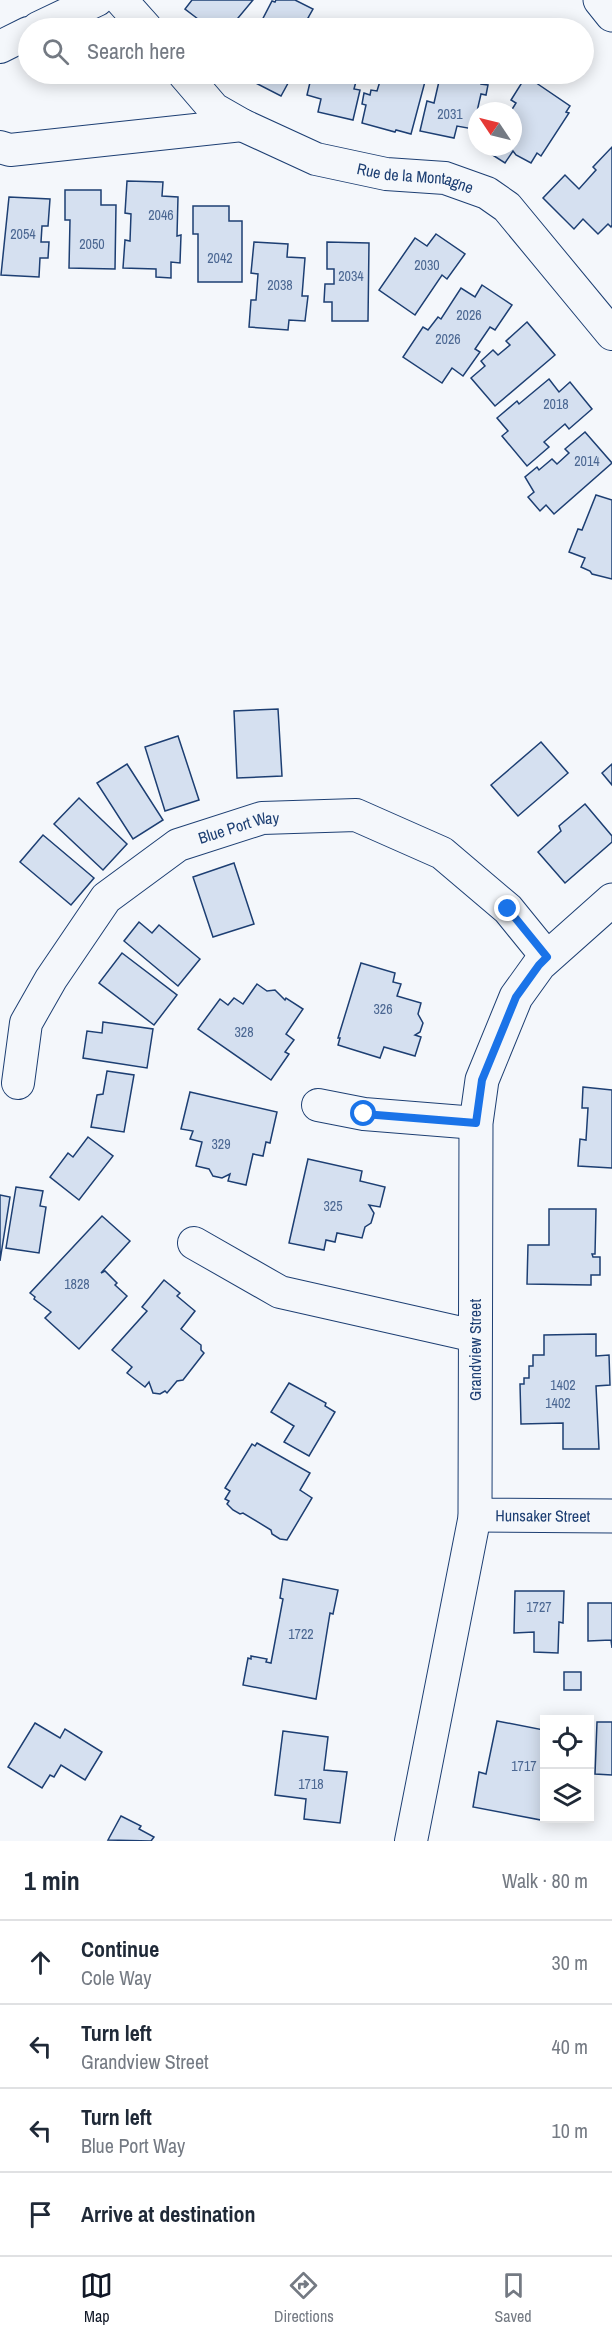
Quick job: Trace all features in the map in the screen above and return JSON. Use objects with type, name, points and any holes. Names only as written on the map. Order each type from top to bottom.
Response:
[{"type":"main road","points":[[600,0],[612,15]]},
{"type":"main road","name":"Grandview Street","points":[[475,1515],[476,1123],[482,1080],[516,997],[539,965],[612,900]]},
{"type":"main road","name":"Hunsaker Street","points":[[475,1515],[612,1515]]},
{"type":"street","points":[[59,18],[97,0]]},
{"type":"street","points":[[121,0],[137,18]]},
{"type":"street","points":[[0,47],[18,38]]},
{"type":"street","name":"Rue de la Montagne","points":[[193,84],[214,109],[316,159],[386,174],[445,178],[487,193],[507,207],[612,334]]},
{"type":"street","points":[[0,147],[10,150],[242,124]]},
{"type":"street","name":"Blue Port Way","points":[[18,1083],[26,1023],[51,979],[106,898],[178,845],[262,818],[356,815],[442,853],[508,909],[547,957]]},
{"type":"street","points":[[318,1105],[364,1114],[476,1123]]},
{"type":"street","points":[[194,1243],[280,1292],[475,1336]]},
{"type":"street","name":"Grandview Street","points":[[411,1841],[475,1515]]},
{"type":"building","points":[[192,0],[253,0],[238,18],[197,18],[185,9]]},
{"type":"building","points":[[276,0],[295,0],[313,9],[308,18],[263,18],[272,1]]},
{"type":"building","points":[[258,84],[288,84],[281,96]]},
{"type":"building","points":[[310,84],[355,84],[354,89],[360,90],[353,120],[318,112],[321,99],[307,95]]},
{"type":"building","points":[[379,84],[424,84],[411,134],[362,123],[366,105],[362,104],[364,93],[370,95],[371,90],[377,91]]},
{"type":"building","points":[[438,84],[488,85],[486,95],[481,94],[479,102],[468,102],[468,128],[457,126],[454,138],[420,131],[427,101],[434,103]]},
{"type":"building","points":[[521,84],[538,84],[570,106],[566,112],[569,113],[541,156],[537,153],[531,163],[518,156],[522,156],[522,102],[511,100]]},
{"type":"building","points":[[612,147],[612,225],[611,227],[608,224],[598,234],[583,219],[574,229],[543,198],[565,175],[579,189],[596,170],[593,167]]},
{"type":"building","points":[[494,156],[510,156],[505,163]]},
{"type":"building","points":[[127,181],[163,182],[162,196],[178,197],[177,236],[181,235],[180,263],[171,262],[171,278],[156,277],[156,269],[123,268],[125,240],[130,241],[131,214],[125,213]]},
{"type":"building","points":[[65,190],[101,190],[101,205],[116,205],[115,269],[69,268],[70,220],[65,220]]},
{"type":"building","points":[[9,197],[50,199],[48,226],[42,226],[41,242],[49,242],[48,258],[40,258],[39,277],[1,275]]},
{"type":"building","points":[[193,206],[229,206],[229,221],[242,221],[242,282],[198,282],[198,234],[193,234]]},
{"type":"building","points":[[436,234],[465,254],[447,279],[442,275],[415,315],[379,290],[415,238],[427,246]]},
{"type":"building","points":[[254,242],[288,244],[287,257],[305,258],[302,296],[308,296],[305,321],[289,320],[288,330],[249,327],[251,300],[256,300],[258,274],[251,273]]},
{"type":"building","points":[[327,242],[369,243],[368,321],[332,321],[332,302],[324,302],[325,284],[334,284],[334,269],[327,269]]},
{"type":"building","points":[[482,285],[512,305],[495,330],[490,327],[475,349],[480,352],[463,376],[452,368],[442,383],[403,357],[423,327],[428,330],[438,317],[441,319],[461,288],[475,297]]},
{"type":"building","points":[[527,322],[555,355],[495,406],[471,378],[485,366],[481,361],[493,350],[498,355],[510,345],[506,341]]},
{"type":"building","points":[[549,379],[559,392],[570,382],[592,409],[569,429],[565,424],[544,442],[549,447],[527,466],[502,436],[508,431],[497,418],[517,401],[519,404]]},
{"type":"building","points":[[585,432],[612,463],[554,514],[546,505],[540,511],[528,497],[534,492],[525,477],[537,467],[539,470],[552,459],[557,464],[569,453],[565,449]]},
{"type":"building","points":[[596,495],[612,500],[612,579],[592,574],[581,567],[585,558],[569,552],[578,529],[582,530]]},
{"type":"building","points":[[278,709],[282,776],[237,778],[234,711]]},
{"type":"building","points":[[178,736],[199,800],[165,811],[145,747]]},
{"type":"building","points":[[541,742],[568,773],[518,816],[491,785]]},
{"type":"building","points":[[127,764],[163,820],[133,839],[97,783]]},
{"type":"building","points":[[612,764],[612,785],[602,773]]},
{"type":"building","points":[[79,798],[127,844],[103,870],[54,824]]},
{"type":"building","points":[[585,804],[612,836],[612,842],[565,883],[538,852],[561,831],[559,826]]},
{"type":"building","points":[[43,835],[94,878],[71,905],[20,862]]},
{"type":"building","points":[[234,863],[254,924],[213,937],[193,877]]},
{"type":"building","points":[[139,922],[152,933],[159,925],[200,959],[178,986],[124,941]]},
{"type":"building","points":[[122,953],[177,995],[154,1025],[99,983]]},
{"type":"building","points":[[361,963],[395,973],[393,982],[401,984],[397,996],[421,1003],[418,1014],[423,1023],[420,1032],[415,1035],[421,1037],[415,1056],[384,1047],[380,1058],[338,1045],[340,1038],[338,1038]]},
{"type":"building","points":[[257,984],[267,991],[275,990],[285,1000],[286,998],[303,1009],[286,1034],[294,1040],[285,1052],[289,1054],[271,1080],[198,1029],[220,999],[228,1005],[234,998],[243,1004]]},
{"type":"building","points":[[103,1022],[153,1029],[147,1068],[83,1058],[87,1031],[102,1033]]},
{"type":"building","points":[[107,1071],[134,1075],[124,1132],[91,1127],[97,1095],[103,1094]]},
{"type":"building","points":[[583,1087],[612,1090],[612,1168],[578,1166],[580,1139],[586,1140],[588,1108],[582,1108]]},
{"type":"building","points":[[190,1092],[277,1112],[270,1143],[266,1142],[263,1156],[253,1154],[246,1185],[228,1181],[230,1174],[222,1178],[213,1176],[209,1169],[196,1166],[202,1142],[190,1139],[193,1131],[181,1129]]},
{"type":"building","points":[[88,1137],[113,1156],[79,1200],[50,1177],[68,1153],[73,1157]]},
{"type":"building","points":[[308,1159],[362,1171],[360,1181],[385,1187],[380,1207],[369,1205],[374,1213],[371,1223],[365,1227],[362,1238],[337,1233],[335,1242],[326,1240],[324,1250],[289,1243]]},
{"type":"building","points":[[16,1187],[43,1191],[40,1206],[46,1207],[39,1253],[6,1248]]},
{"type":"building","points":[[0,1195],[10,1197],[0,1261]]},
{"type":"building","points":[[549,1209],[596,1209],[595,1254],[592,1254],[593,1257],[600,1257],[600,1275],[591,1275],[591,1285],[527,1284],[528,1245],[549,1245]]},
{"type":"building","points":[[102,1216],[130,1241],[101,1273],[105,1271],[127,1296],[79,1349],[45,1318],[51,1312],[30,1293]]},
{"type":"building","points":[[164,1280],[180,1293],[177,1296],[195,1311],[181,1329],[201,1345],[204,1353],[183,1380],[177,1381],[167,1393],[165,1391],[160,1394],[153,1393],[149,1382],[145,1387],[127,1373],[132,1367],[112,1350],[147,1311],[142,1307]]},
{"type":"building","points":[[596,1334],[596,1356],[609,1355],[610,1385],[596,1386],[599,1449],[563,1449],[563,1423],[521,1424],[520,1384],[524,1384],[524,1378],[529,1378],[529,1366],[533,1366],[533,1355],[544,1355],[544,1335]]},
{"type":"building","points":[[289,1383],[326,1403],[325,1406],[335,1412],[309,1456],[284,1442],[294,1426],[271,1412]]},
{"type":"building","points":[[257,1443],[310,1473],[300,1490],[312,1498],[287,1540],[280,1539],[272,1534],[271,1530],[243,1513],[240,1514],[233,1510],[227,1504],[229,1501],[225,1499],[230,1491],[225,1488],[252,1444],[255,1446]]},
{"type":"building","points":[[283,1579],[338,1590],[333,1614],[330,1613],[316,1699],[243,1685],[248,1658],[251,1659],[251,1656],[267,1659],[266,1662],[271,1663],[283,1599],[280,1598]]},
{"type":"building","points":[[515,1591],[564,1591],[563,1623],[559,1622],[558,1653],[534,1652],[534,1632],[514,1633]]},
{"type":"building","points":[[588,1603],[612,1603],[612,1648],[611,1640],[588,1641]]},
{"type":"building","points":[[564,1672],[581,1672],[581,1690],[564,1690]]},
{"type":"building","points":[[497,1721],[540,1729],[540,1820],[473,1807],[479,1772],[486,1774]]},
{"type":"building","points":[[597,1722],[612,1722],[612,1775],[595,1774]]},
{"type":"building","points":[[35,1723],[60,1738],[65,1729],[102,1752],[85,1780],[61,1765],[54,1777],[50,1775],[42,1788],[8,1767]]},
{"type":"building","points":[[283,1731],[328,1737],[324,1770],[347,1772],[340,1823],[304,1819],[306,1799],[275,1795]]},
{"type":"building","points":[[121,1816],[141,1826],[139,1829],[154,1837],[151,1841],[108,1840]]},
{"type":"route","points":[[364,1114],[476,1123],[482,1080],[516,997],[547,957],[508,909]]}]
